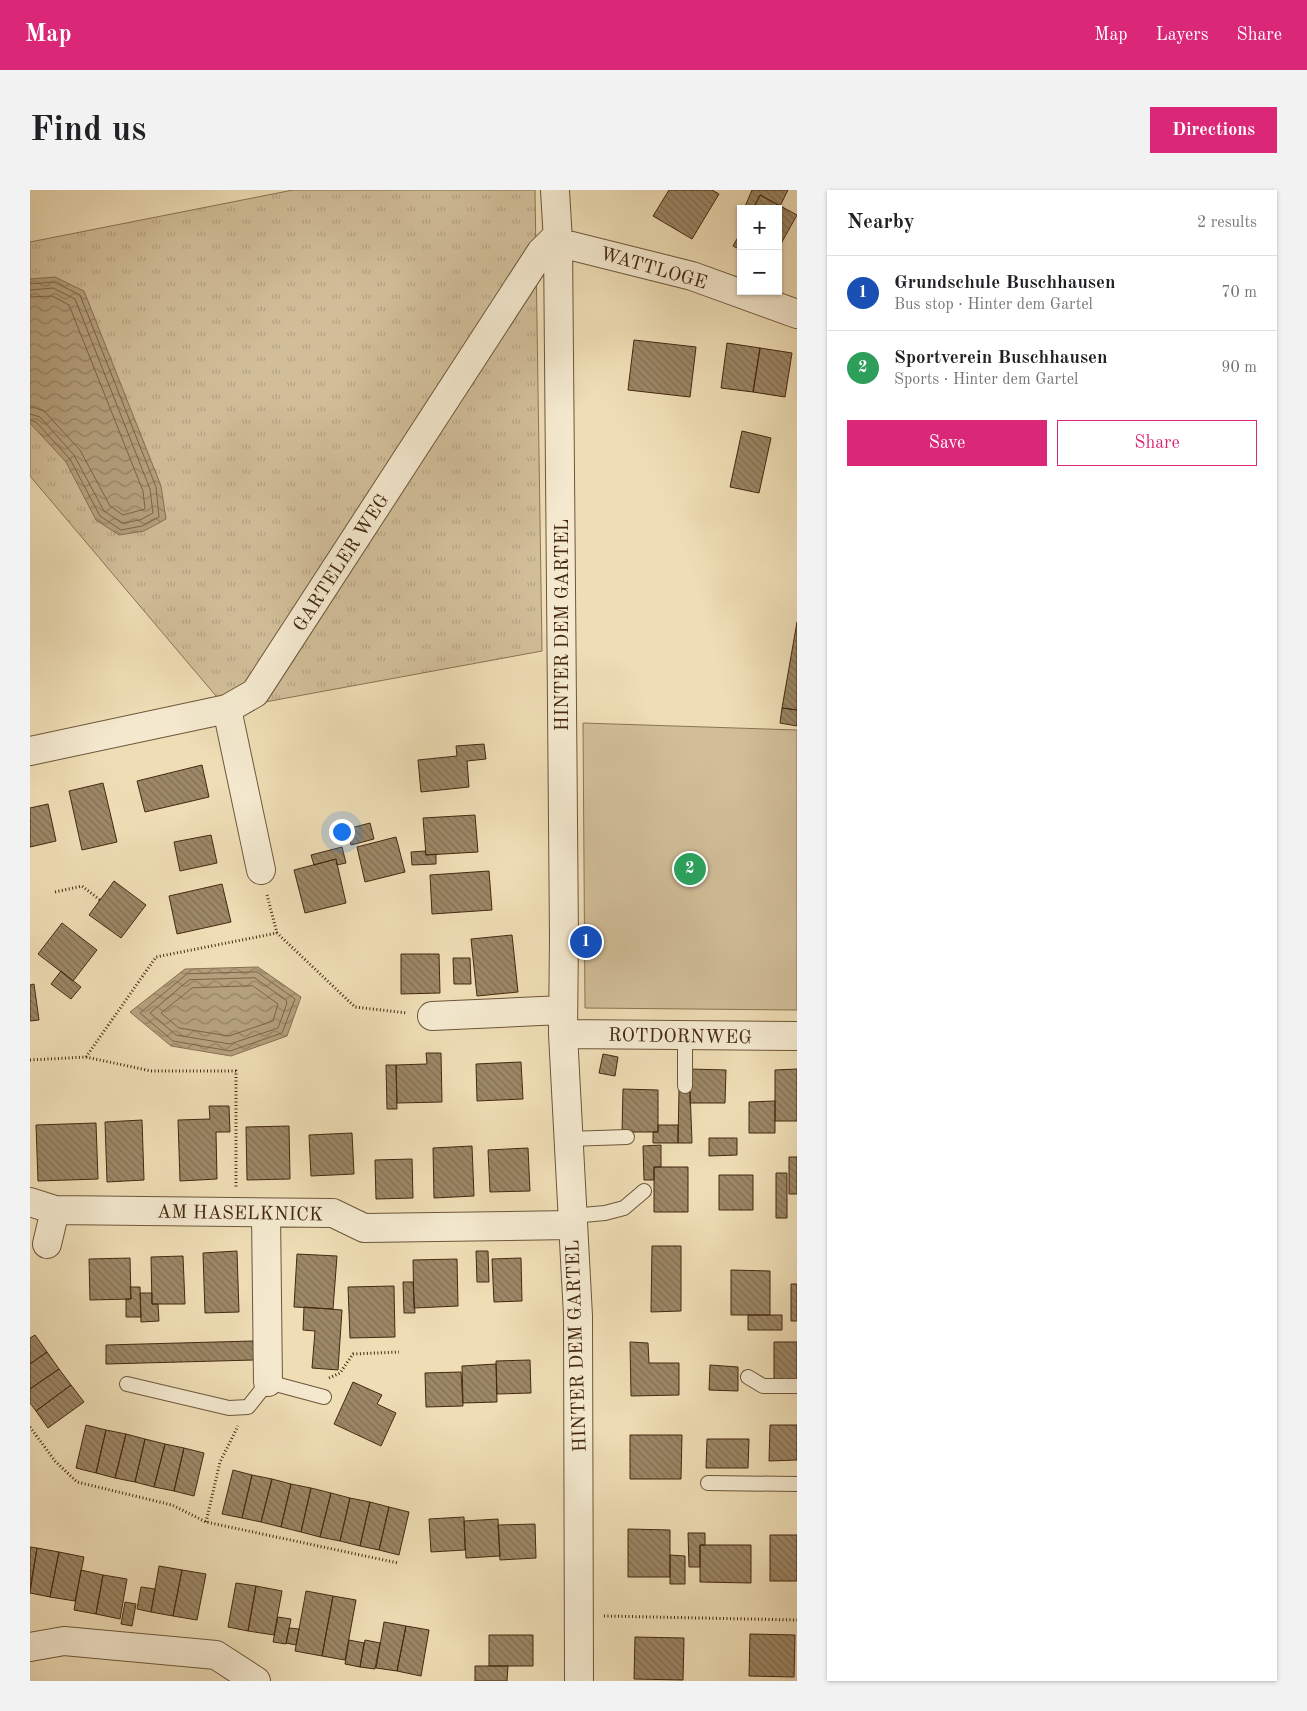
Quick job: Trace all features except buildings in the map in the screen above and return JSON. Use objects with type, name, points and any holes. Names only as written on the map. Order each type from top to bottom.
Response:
[{"type":"street","points":[[555,190],[558,240]]},
{"type":"street","name":"WATTLOGE","points":[[558,240],[692,276],[797,314]]},
{"type":"street","name":"GARTELER WEG","points":[[30,751],[226,709],[255,693],[541,252],[552,241],[558,240]]},
{"type":"street","name":"HINTER DEM GARTEL","points":[[558,240],[564,938],[562,1022],[571,1220],[578,1316],[579,1681]]},
{"type":"street","points":[[226,709],[261,870]]},
{"type":"street","points":[[432,1016],[562,1022]]},
{"type":"street","name":"ROTDORNWEG","points":[[562,1022],[686,1034],[797,1036]]},
{"type":"street","name":"AM HASELKNICK","points":[[47,1244],[42,1206],[333,1214],[364,1228],[571,1220]]},
{"type":"street","points":[[266,1213],[268,1382]]},
{"type":"street","points":[[30,1647],[64,1641],[216,1655],[256,1681]]},
{"type":"lane","points":[[686,1034],[686,1086]]},
{"type":"lane","points":[[568,1139],[627,1137]]},
{"type":"lane","points":[[571,1220],[624,1208],[644,1191]]},
{"type":"lane","points":[[748,1377],[763,1386],[797,1386]]},
{"type":"lane","points":[[127,1384],[229,1408],[248,1407],[268,1382],[324,1397]]},
{"type":"lane","points":[[708,1483],[797,1484]]},
{"type":"path","points":[[261,870],[277,933],[355,1007],[432,1016]]},
{"type":"path","points":[[55,892],[82,886],[100,900]]},
{"type":"path","points":[[86,1057],[156,957],[277,933]]},
{"type":"path","points":[[30,1060],[86,1057],[151,1071],[236,1071],[236,1212]]},
{"type":"path","points":[[309,1393],[340,1373],[353,1354],[399,1352]]},
{"type":"path","points":[[206,1522],[220,1462],[248,1407]]},
{"type":"path","points":[[30,1428],[56,1462],[77,1482],[172,1505],[206,1522],[398,1563]]},
{"type":"path","points":[[579,1615],[797,1620]]},
{"type":"green space","points":[[293,190],[535,190],[542,651],[227,709],[30,476],[30,242]]},
{"type":"green space","points":[[583,723],[797,730],[797,1010],[585,1008]]},
{"type":"water","points":[[55,277],[84,291],[161,486],[166,519],[144,531],[119,535],[96,520],[66,462],[30,423],[30,279]]},
{"type":"water","points":[[258,967],[301,997],[287,1036],[231,1056],[171,1046],[130,1012],[185,969]]},
{"type":"place","name":"Sportverein Buschhausen","points":[[690,869]]},
{"type":"place","name":"Grundschule Buschhausen","points":[[586,942]]}]
